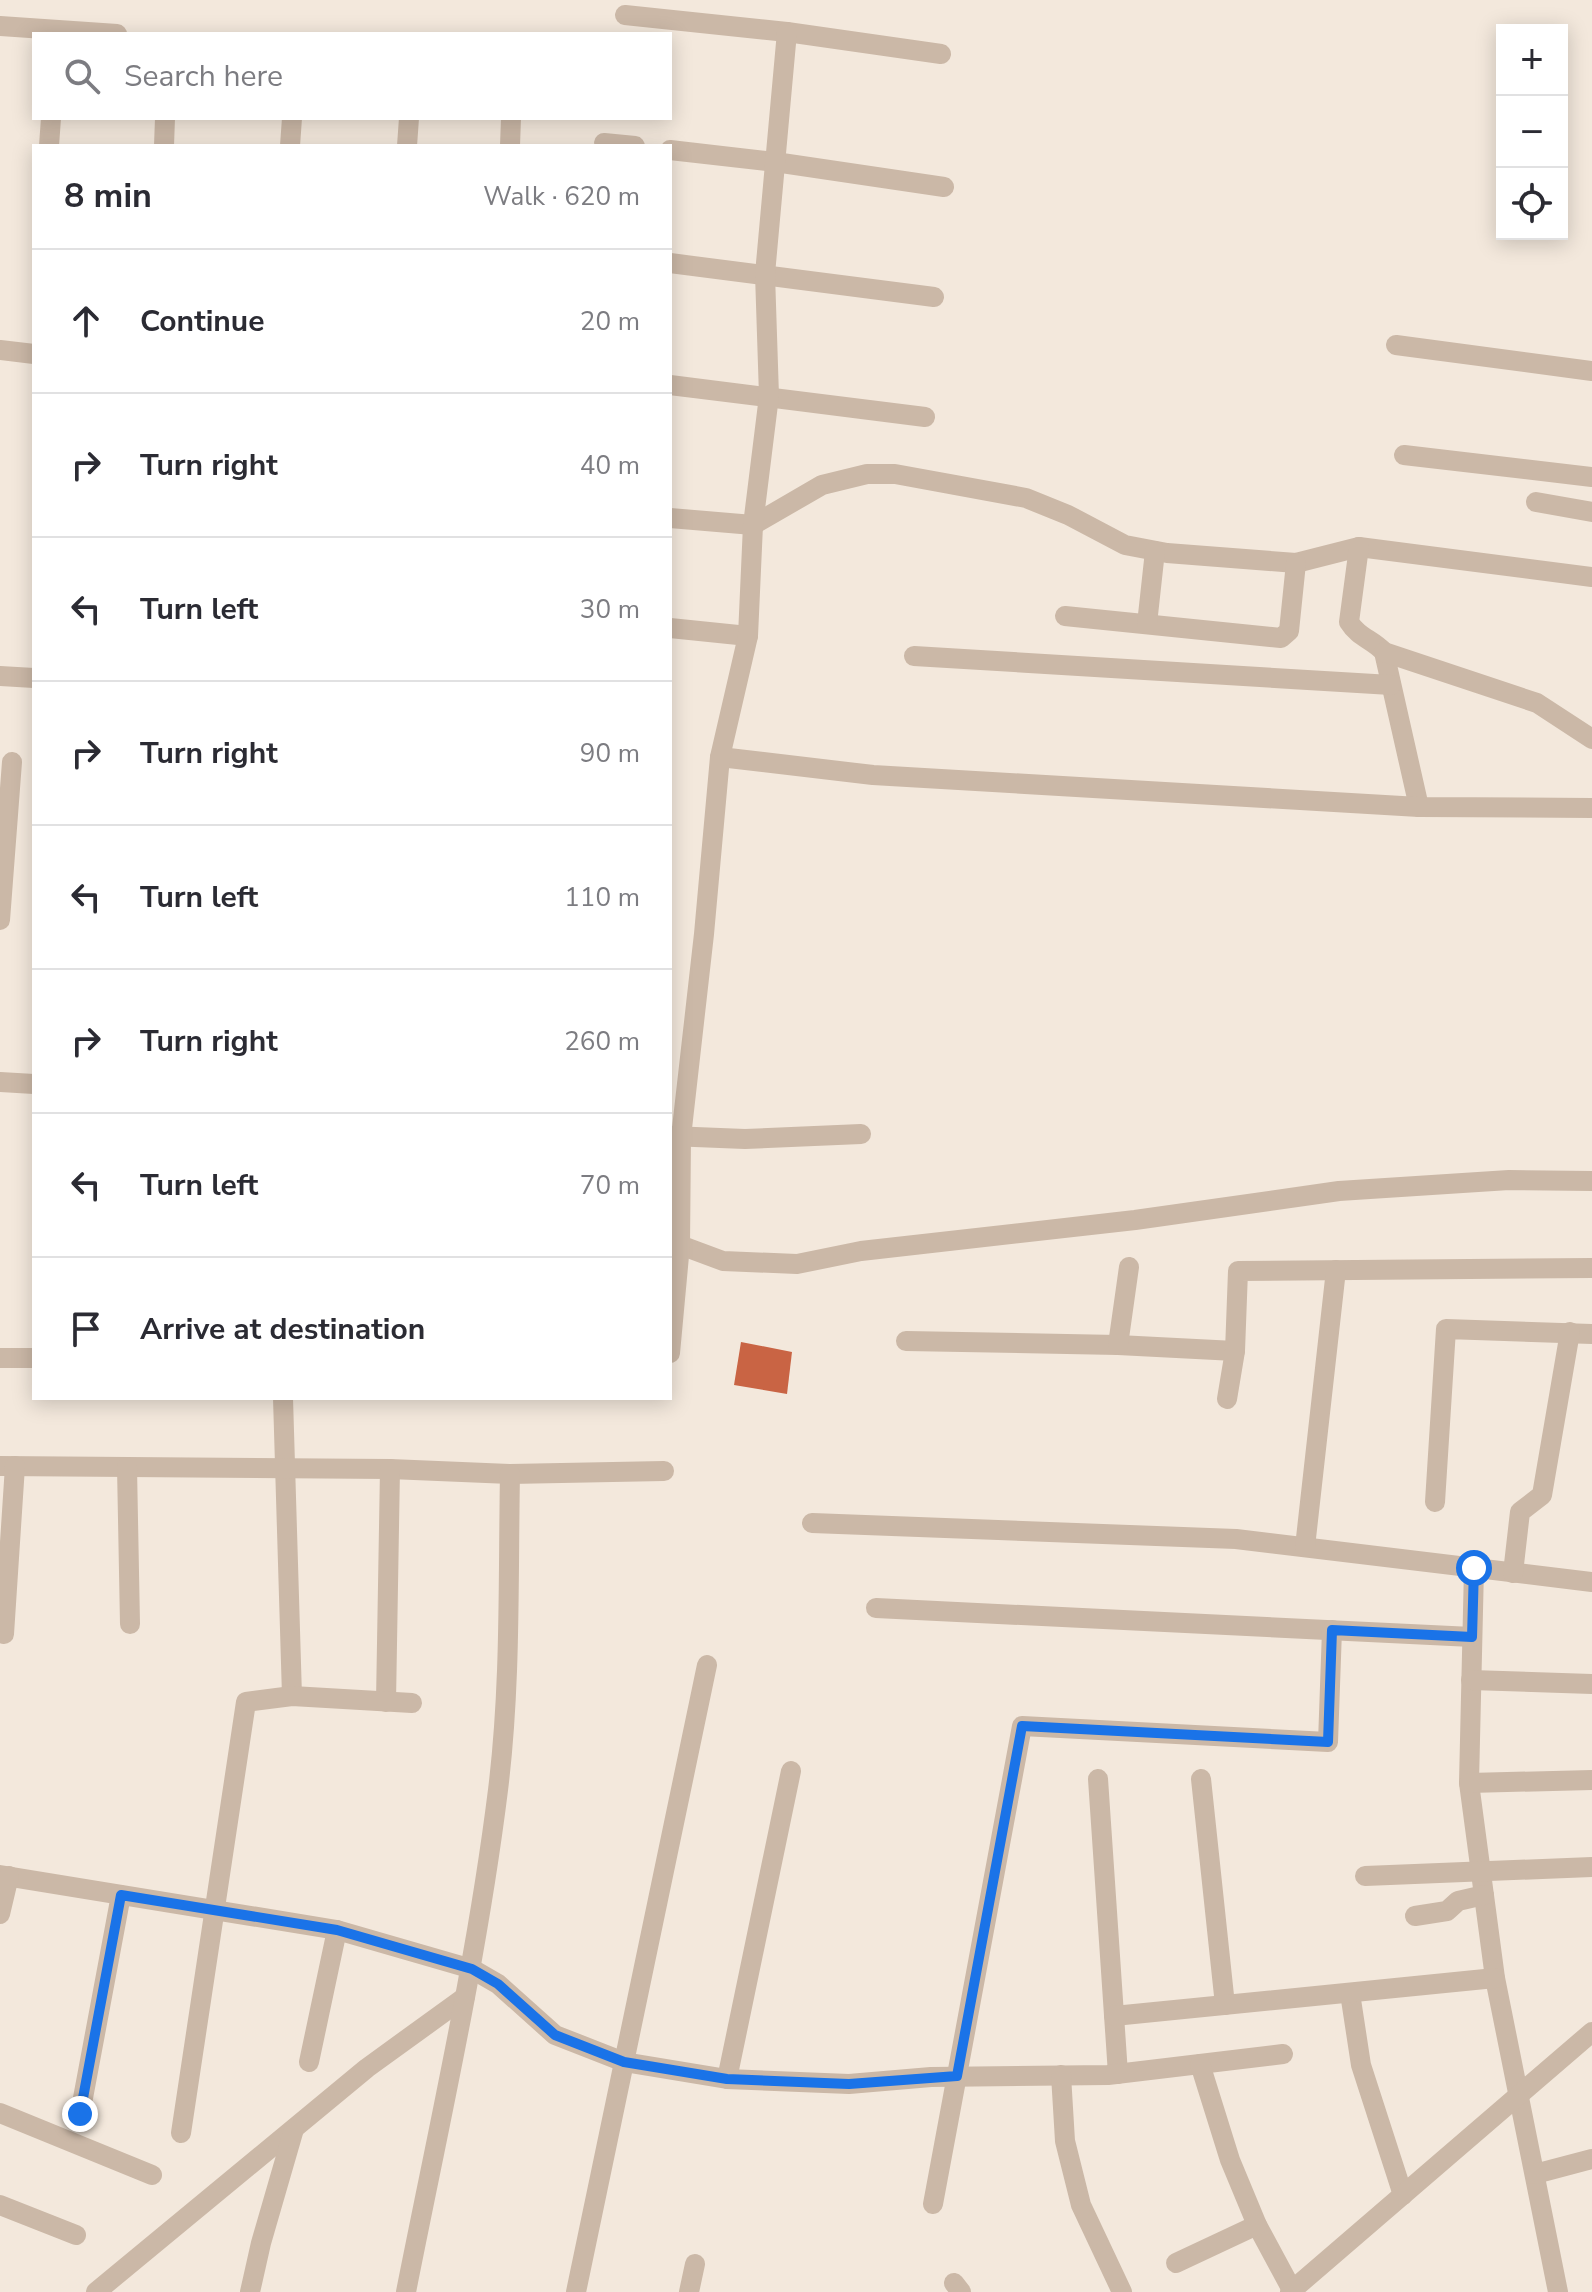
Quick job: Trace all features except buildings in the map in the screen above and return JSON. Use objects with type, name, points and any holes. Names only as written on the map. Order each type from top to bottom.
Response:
[{"type":"street","points":[[625,15],[787,32],[941,54]]},
{"type":"street","points":[[0,26],[56,32]]},
{"type":"street","points":[[672,1331],[680,1245],[675,1136],[704,934],[720,757],[748,636],[753,525],[769,396],[765,274],[787,32]]},
{"type":"street","points":[[49,144],[51,120]]},
{"type":"street","points":[[164,144],[165,120]]},
{"type":"street","points":[[290,144],[292,120]]},
{"type":"street","points":[[407,144],[409,120]]},
{"type":"street","points":[[510,144],[511,120]]},
{"type":"street","points":[[604,143],[614,144]]},
{"type":"street","points":[[672,150],[944,187]]},
{"type":"street","points":[[672,263],[934,297]]},
{"type":"street","points":[[1396,345],[1592,371]]},
{"type":"street","points":[[0,350],[32,354]]},
{"type":"street","points":[[672,385],[925,417]]},
{"type":"street","points":[[1404,455],[1592,477]]},
{"type":"street","points":[[672,518],[753,525],[822,485],[867,474],[895,474],[1026,498],[1068,515],[1125,545],[1155,551],[1296,563],[1359,547],[1592,577]]},
{"type":"street","points":[[1536,502],[1592,512]]},
{"type":"street","points":[[1359,547],[1349,622],[1357,635],[1376,644],[1384,652],[1537,703],[1592,739]]},
{"type":"street","points":[[1147,624],[1155,551]]},
{"type":"street","points":[[1065,616],[1281,638],[1289,631],[1296,563]]},
{"type":"street","points":[[672,628],[748,636]]},
{"type":"street","points":[[1384,652],[1419,807]]},
{"type":"street","points":[[914,656],[1391,685]]},
{"type":"street","points":[[0,676],[32,678]]},
{"type":"street","points":[[720,757],[873,775],[1419,807],[1592,808]]},
{"type":"street","points":[[0,920],[12,762]]},
{"type":"street","points":[[0,1082],[32,1084]]},
{"type":"street","points":[[675,1136],[800,1138],[861,1134]]},
{"type":"street","points":[[680,1245],[723,1261],[797,1264],[861,1251],[1135,1220],[1339,1191],[1509,1180],[1592,1181]]},
{"type":"street","points":[[1118,1345],[1129,1267]]},
{"type":"street","points":[[1227,1399],[1235,1351],[1238,1271],[1592,1268]]},
{"type":"street","points":[[1305,1547],[1336,1270]]},
{"type":"street","points":[[1435,1502],[1446,1329],[1592,1334]]},
{"type":"street","points":[[1513,1573],[1520,1512],[1542,1495],[1570,1332]]},
{"type":"street","points":[[906,1341],[1118,1345],[1235,1351]]},
{"type":"street","points":[[0,1358],[32,1358]]},
{"type":"street","points":[[283,1400],[292,1696]]},
{"type":"street","points":[[4,1634],[7,1466],[390,1469],[510,1474],[664,1471]]},
{"type":"street","points":[[127,1467],[130,1624]]},
{"type":"street","points":[[386,1702],[390,1469]]},
{"type":"street","points":[[406,2292],[472,1969],[499,1788],[507,1693],[510,1474]]},
{"type":"street","points":[[812,1523],[1205,1537],[1592,1582]]},
{"type":"street","points":[[1474,1568],[1469,1783],[1495,1978],[1558,2292]]},
{"type":"street","points":[[876,1608],[1472,1637]]},
{"type":"street","points":[[933,2204],[1022,1726],[1328,1742],[1332,1630]]},
{"type":"street","points":[[576,2292],[707,1665]]},
{"type":"street","points":[[1471,1680],[1592,1684]]},
{"type":"street","points":[[181,2133],[246,1702],[292,1696],[412,1703]]},
{"type":"street","points":[[727,2079],[791,1771]]},
{"type":"street","points":[[1098,1779],[1118,2074]]},
{"type":"street","points":[[1201,1779],[1225,2005]]},
{"type":"street","points":[[1469,1783],[1592,1780]]},
{"type":"street","points":[[1365,1876],[1592,1867]]},
{"type":"street","points":[[0,1914],[4,1876],[337,1930],[472,1969],[498,1984],[555,2035],[624,2062],[727,2079],[849,2084],[957,2076],[1118,2074],[1283,2054]]},
{"type":"street","points":[[80,2114],[121,1895]]},
{"type":"street","points":[[1415,1916],[1447,1911],[1458,1901],[1484,1895]]},
{"type":"street","points":[[309,2062],[337,1930]]},
{"type":"street","points":[[1114,2016],[1495,1978]]},
{"type":"street","points":[[1350,1993],[1361,2065],[1403,2195]]},
{"type":"street","points":[[96,2292],[367,2068],[465,1997]]},
{"type":"street","points":[[1200,2064],[1230,2160],[1257,2225],[1291,2291],[1592,2032]]},
{"type":"street","points":[[1061,2075],[1065,2141],[1081,2205],[1122,2292]]},
{"type":"street","points":[[0,2113],[152,2175]]},
{"type":"street","points":[[250,2292],[294,2129]]},
{"type":"street","points":[[1535,2174],[1592,2159]]},
{"type":"street","points":[[0,2205],[76,2235]]},
{"type":"street","points":[[1176,2263],[1257,2225]]},
{"type":"street","points":[[689,2292],[695,2264]]},
{"type":"route","points":[[80,2114],[121,1895],[337,1930],[472,1969],[498,1984],[555,2035],[624,2062],[727,2079],[849,2084],[957,2076],[1022,1726],[1328,1742],[1332,1630],[1472,1637],[1474,1568]]}]
